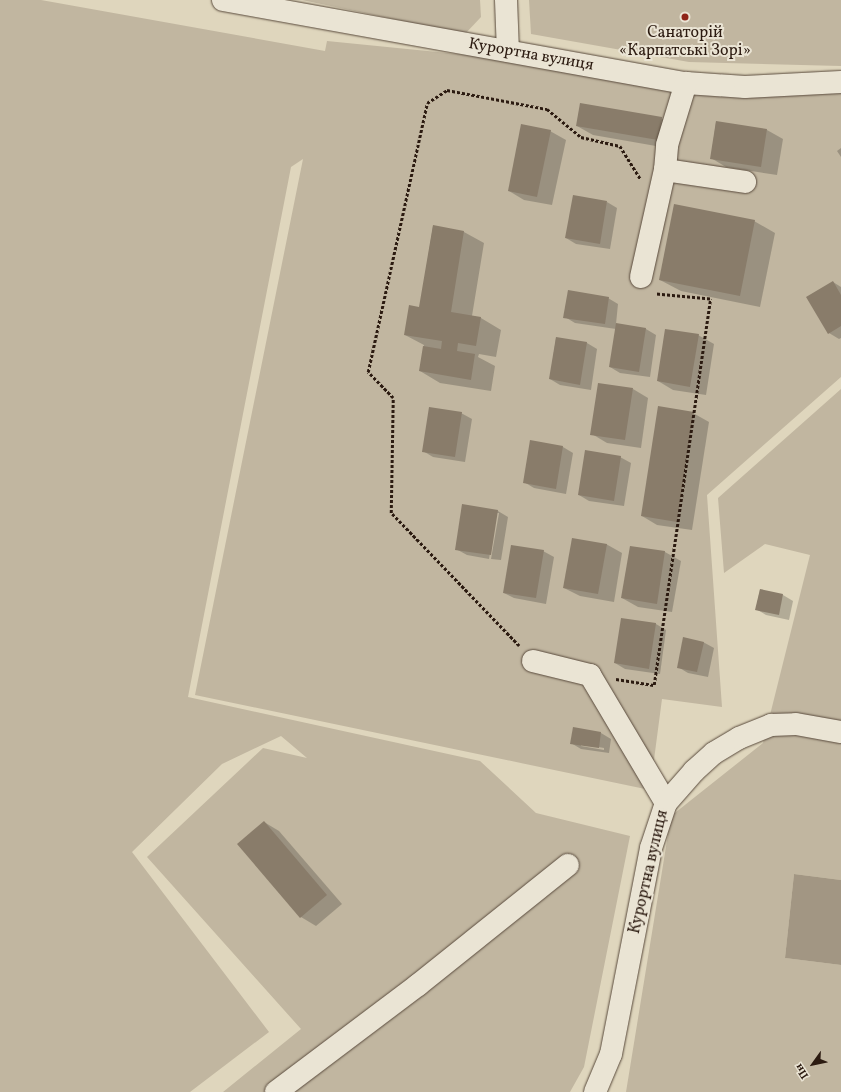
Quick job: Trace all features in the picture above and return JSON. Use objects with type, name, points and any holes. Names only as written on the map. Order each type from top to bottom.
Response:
[{"type":"street","name":"Курортна вулиця","points":[[223,0],[686,83],[745,87],[841,82]]},
{"type":"street","points":[[506,0],[508,51]]},
{"type":"street","points":[[641,277],[665,170],[667,145],[686,83]]},
{"type":"street","points":[[665,170],[745,182]]},
{"type":"street","points":[[533,661],[590,675],[666,802]]},
{"type":"street","name":"Курортна вулиця","points":[[596,1092],[611,1054],[651,848],[666,802],[694,771],[714,753],[739,738],[771,725],[796,724],[841,732]]},
{"type":"street","points":[[276,1092],[418,985],[568,865]]},
{"type":"path","points":[[533,661],[391,513],[393,398],[368,372],[427,103],[447,90],[548,110],[581,137],[620,146],[642,180]]},
{"type":"path","points":[[590,675],[654,685],[710,299],[656,294]]},
{"type":"shaded area","points":[[0,0],[41,0],[325,51],[327,41],[841,92],[841,377],[707,495],[722,707],[662,699],[650,790],[195,695],[303,159],[291,167],[188,697],[480,761],[536,813],[630,836],[584,1067],[570,1092],[223,1092],[301,1029],[147,857],[263,748],[307,758],[281,736],[222,764],[132,852],[269,1032],[190,1092],[0,1092]]},
{"type":"shaded area","points":[[302,0],[480,0],[481,17],[465,34]]},
{"type":"shaded area","name":"Санаторій «Карпатські Зорі»","points":[[529,0],[841,0],[841,66],[689,62],[531,34]]},
{"type":"shaded area","points":[[841,389],[841,880],[794,874],[785,958],[841,965],[841,1092],[626,1092],[671,816],[763,743],[810,555],[765,544],[724,573],[718,498]]},
{"type":"shaded area","points":[[794,874],[841,880],[841,965],[785,958]]},
{"type":"building","points":[[580,103],[662,117],[658,140],[576,126]]},
{"type":"building","points":[[716,121],[767,129],[761,167],[710,159]]},
{"type":"building","points":[[521,124],[551,130],[537,197],[508,191]]},
{"type":"building","points":[[573,195],[607,201],[600,244],[565,238]]},
{"type":"building","points":[[674,204],[755,220],[740,296],[659,280]]},
{"type":"building","points":[[433,225],[464,231],[451,312],[481,317],[476,346],[458,343],[457,351],[475,354],[471,380],[419,371],[423,346],[441,349],[442,341],[404,335],[409,305],[419,307]]},
{"type":"building","points":[[833,281],[841,295],[841,326],[828,334],[806,297]]},
{"type":"building","points":[[568,290],[609,297],[605,324],[563,318]]},
{"type":"building","points":[[616,323],[646,328],[639,372],[609,367]]},
{"type":"building","points":[[665,329],[699,334],[690,387],[657,381]]},
{"type":"building","points":[[556,337],[587,342],[580,385],[549,379]]},
{"type":"building","points":[[598,383],[633,388],[625,440],[590,435]]},
{"type":"building","points":[[658,406],[694,412],[677,522],[641,516]]},
{"type":"building","points":[[429,407],[462,412],[455,457],[422,452]]},
{"type":"building","points":[[530,440],[563,446],[556,489],[523,483]]},
{"type":"building","points":[[585,450],[621,456],[614,501],[578,495]]},
{"type":"building","points":[[462,504],[498,510],[491,555],[455,550]]},
{"type":"building","points":[[572,538],[607,544],[598,594],[563,588]]},
{"type":"building","points":[[511,545],[544,550],[536,598],[503,593]]},
{"type":"building","points":[[630,546],[665,551],[657,604],[621,598]]},
{"type":"building","points":[[760,589],[783,594],[779,615],[755,610]]},
{"type":"building","points":[[621,618],[656,623],[649,669],[614,663]]},
{"type":"building","points":[[683,637],[704,642],[697,672],[677,668]]},
{"type":"building","points":[[573,727],[601,732],[599,748],[570,744]]},
{"type":"building","points":[[264,821],[327,895],[300,918],[237,844]]},
{"type":"place","name":"Санаторій «Карпатські Зорі»","points":[[685,17]]}]
